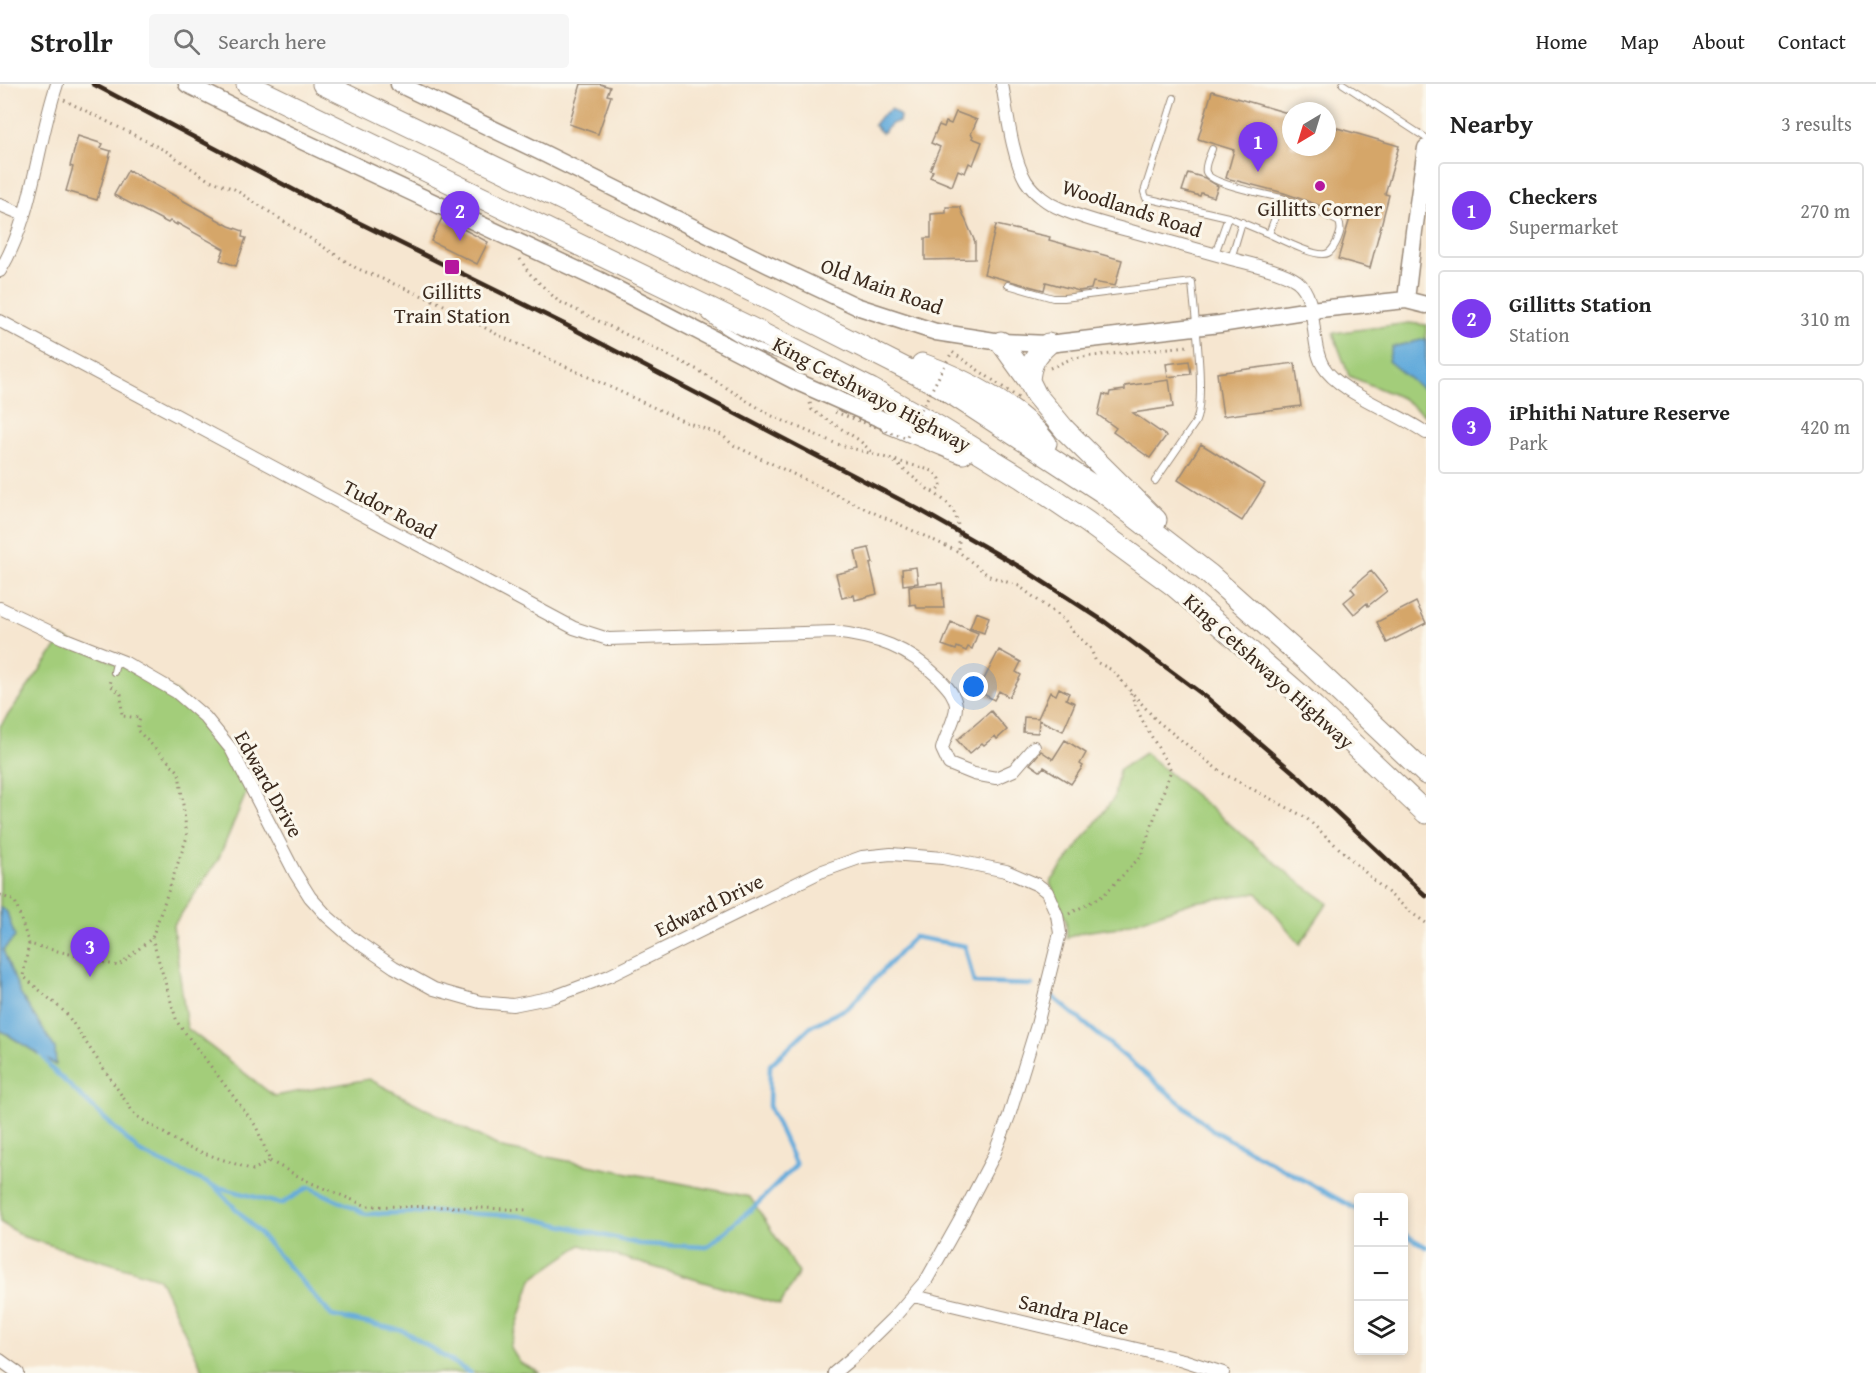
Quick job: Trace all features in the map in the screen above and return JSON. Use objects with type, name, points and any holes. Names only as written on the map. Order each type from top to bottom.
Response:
[{"type":"highway","name":"King Cetshwayo Highway","points":[[247,84],[681,294],[818,363],[939,427],[1022,477],[1173,585],[1314,707],[1426,813]]},
{"type":"highway","name":"King Cetshwayo Highway","points":[[323,84],[875,352],[940,386],[1104,493],[1210,575],[1311,665],[1426,774]]},
{"type":"highway","points":[[1001,342],[1065,430],[1131,493],[1210,575]]},
{"type":"highway","points":[[1032,383],[1030,367],[1041,350],[1048,344]]},
{"type":"highway","points":[[890,423],[1022,477]]},
{"type":"street","points":[[188,84],[283,132],[599,280],[793,380],[890,423]]},
{"type":"street","name":"Old Main Road","points":[[399,84],[856,306],[936,332],[1001,342],[1048,344],[1406,300],[1426,305]]},
{"type":"street","name":"Woodlands Road","points":[[1002,84],[1017,158],[1027,182],[1039,195],[1060,209],[1108,225],[1292,278],[1306,291],[1317,350],[1324,367],[1355,393],[1426,433]]},
{"type":"street","points":[[0,271],[12,248],[24,215],[56,90]]},
{"type":"street","points":[[1406,300],[1426,148]]},
{"type":"street","points":[[0,205],[24,215]]},
{"type":"street","name":"Tudor Road","points":[[0,321],[574,628],[608,639],[834,632],[864,636],[894,646],[926,666],[952,692],[956,707],[942,750],[949,764],[974,774],[996,777],[1014,770],[1034,747]]},
{"type":"street","name":"Edward Drive","points":[[0,608],[63,638],[117,659],[176,692],[205,717],[231,749],[295,873],[310,897],[328,916],[352,938],[394,967],[434,989],[480,1002],[513,1005],[553,997],[609,976],[820,872],[862,857],[891,854],[943,858],[1006,871],[1038,885],[1047,892],[1053,902],[1060,933],[1037,1025],[1009,1116],[993,1157],[937,1261],[914,1296],[834,1373]]},
{"type":"street","name":"Sandra Place","points":[[914,1296],[1183,1360],[1223,1373]]},
{"type":"street","points":[[0,1360],[18,1373]]},
{"type":"lane","points":[[1343,84],[1426,138]]},
{"type":"lane","points":[[1174,98],[1144,192],[1146,198],[1242,222],[1307,251],[1323,255],[1332,250],[1340,234],[1339,222],[1282,198],[1229,185],[1212,178],[1207,174],[1206,169],[1212,149]]},
{"type":"lane","points":[[1269,234],[1282,198]]},
{"type":"lane","points":[[1215,254],[1228,218]]},
{"type":"lane","points":[[1231,259],[1242,222]]},
{"type":"lane","points":[[1008,285],[1053,298],[1064,298],[1192,282],[1199,413],[1195,423],[1155,481]]},
{"type":"lane","points":[[114,672],[117,659]]},
{"type":"path","points":[[56,90],[166,151],[207,179],[234,189],[356,268],[442,304],[498,334],[673,416],[722,435],[733,445],[959,552],[989,576],[1019,586],[1064,620],[1074,633],[1090,647],[1096,662],[1112,670],[1156,720],[1222,773],[1305,817],[1378,884],[1426,923]]},
{"type":"path","points":[[518,242],[521,263],[558,301],[690,366],[789,424],[837,444],[933,471],[940,479],[941,485],[937,491],[930,491]]},
{"type":"path","points":[[1042,401],[1028,404],[1032,383],[1073,358],[1197,346]]},
{"type":"path","points":[[826,408],[906,438],[952,352],[1032,383]]},
{"type":"path","points":[[818,404],[810,400],[812,410],[859,440],[874,455]]},
{"type":"path","points":[[892,460],[930,491],[945,500],[958,519],[959,552]]},
{"type":"path","points":[[29,944],[118,966],[152,938],[188,837],[179,772],[137,730],[140,718],[122,716],[121,694],[110,685],[114,672]]},
{"type":"path","points":[[1059,923],[1065,916],[1104,895],[1142,856],[1171,770],[1142,720],[1128,688]]},
{"type":"path","points":[[0,895],[15,901],[29,944],[24,976],[66,1013],[135,1114],[186,1147],[253,1170],[270,1161]]},
{"type":"path","points":[[152,938],[177,1023],[255,1126],[270,1161],[309,1182],[367,1206],[527,1210]]},
{"type":"green space","points":[[1409,323],[1426,325],[1426,416],[1402,398],[1349,376],[1333,333]]},
{"type":"green space","points":[[63,638],[176,692],[209,730],[250,784],[218,860],[173,926],[187,1028],[274,1096],[369,1079],[502,1148],[750,1197],[799,1273],[780,1305],[581,1245],[532,1279],[510,1347],[520,1363],[541,1373],[204,1373],[159,1278],[24,1237],[0,1222],[0,726]]},
{"type":"green space","points":[[1145,753],[1295,879],[1328,903],[1300,944],[1257,893],[1194,902],[1119,927],[1083,932],[1067,938],[1066,919],[1050,883],[1114,798],[1119,770]]},
{"type":"water","points":[[891,109],[900,116],[899,122],[893,123],[882,133],[874,125]]},
{"type":"water","points":[[1426,339],[1426,392],[1388,361],[1392,347]]},
{"type":"water","points":[[0,907],[7,912],[15,937],[3,950],[21,995],[55,1048],[56,1065],[0,1030]]},
{"type":"building","points":[[581,84],[600,84],[610,87],[607,95],[611,96],[598,134],[569,124]]},
{"type":"building","name":"Gillitts Corner","points":[[1212,91],[1282,111],[1282,156],[1336,156],[1336,128],[1399,146],[1385,194],[1389,195],[1370,268],[1338,259],[1350,218],[1284,193],[1226,178],[1234,150],[1198,139]]},
{"type":"building","points":[[956,112],[977,120],[971,134],[972,138],[982,142],[973,165],[969,163],[965,173],[958,170],[952,186],[930,177],[933,171],[930,170],[940,147],[931,143],[939,125],[944,127],[946,122],[951,124]]},
{"type":"building","points":[[78,136],[103,144],[101,148],[111,151],[97,200],[66,191]]},
{"type":"building","points":[[128,170],[229,226],[243,231],[242,237],[246,238],[236,266],[220,260],[224,249],[177,223],[177,225],[170,221],[168,223],[114,195]]},
{"type":"building","points":[[1188,173],[1205,178],[1218,186],[1214,197],[1182,191]]},
{"type":"building","points":[[946,207],[960,207],[975,242],[975,259],[925,260],[925,238],[931,238],[931,214],[946,213]]},
{"type":"building","points":[[442,218],[488,242],[477,264],[431,241]]},
{"type":"building","points":[[996,225],[1050,237],[1049,240],[1122,260],[1115,286],[1093,282],[1091,289],[1079,291],[1046,282],[1044,290],[984,274]]},
{"type":"building","points":[[1189,361],[1191,374],[1168,377],[1166,364]]},
{"type":"building","points":[[1295,363],[1301,406],[1223,416],[1217,373]]},
{"type":"building","points":[[1169,380],[1173,407],[1133,413],[1166,436],[1150,458],[1113,432],[1116,428],[1098,415],[1103,394],[1109,396],[1110,392],[1125,390],[1125,386]]},
{"type":"building","points":[[1201,444],[1265,484],[1242,521],[1178,480]]},
{"type":"building","points":[[869,548],[877,594],[855,600],[854,595],[842,598],[836,574],[859,569],[855,551]]},
{"type":"building","points":[[916,567],[918,583],[903,585],[902,569]]},
{"type":"building","points":[[1371,571],[1387,591],[1354,614],[1344,602],[1355,593],[1351,588]]},
{"type":"building","points":[[942,583],[944,608],[917,608],[916,604],[910,605],[909,586]]},
{"type":"building","points":[[1416,602],[1426,623],[1387,643],[1377,622]]},
{"type":"building","points":[[976,612],[989,617],[984,633],[970,628]]},
{"type":"building","points":[[951,622],[978,633],[972,649],[968,647],[966,651],[957,647],[956,650],[942,645]]},
{"type":"building","points":[[999,650],[1021,662],[1016,672],[1021,675],[1009,697],[999,691],[994,700],[978,691]]},
{"type":"building","points":[[1059,688],[1069,693],[1066,699],[1075,703],[1063,731],[1039,720],[1038,733],[1023,732],[1024,717],[1038,718],[1050,692],[1056,695]]},
{"type":"building","points":[[991,711],[1007,730],[997,739],[995,736],[984,745],[982,743],[969,754],[957,740]]},
{"type":"building","points":[[1065,740],[1086,753],[1080,764],[1083,766],[1071,784],[1044,767],[1040,771],[1030,764],[1041,751],[1053,759]]},
{"type":"waterway","points":[[214,1186],[281,1204],[309,1187],[366,1214],[433,1212],[523,1216],[639,1244],[707,1247],[753,1208],[796,1165],[769,1106],[770,1065],[811,1026],[849,1007],[914,937],[965,946],[974,983],[1032,985]]},
{"type":"waterway","points":[[1052,996],[1214,1131],[1354,1208]]},
{"type":"waterway","points":[[41,1053],[51,1068],[141,1153],[214,1186],[332,1316],[404,1331],[470,1373]]},
{"type":"waterway","points":[[1408,1236],[1426,1247]]},
{"type":"railway","points":[[93,84],[313,200],[564,324],[918,509],[1020,567],[1105,622],[1206,697],[1299,777],[1426,896]]},
{"type":"place","name":"Checkers","points":[[1258,172]]},
{"type":"place","name":"Gillitts Corner","points":[[1320,186]]},
{"type":"place","name":"Gillitts Station","points":[[460,241]]},
{"type":"place","name":"Gillitts Train Station","points":[[452,267]]},
{"type":"place","name":"iPhithi Nature Reserve","points":[[90,977]]}]
